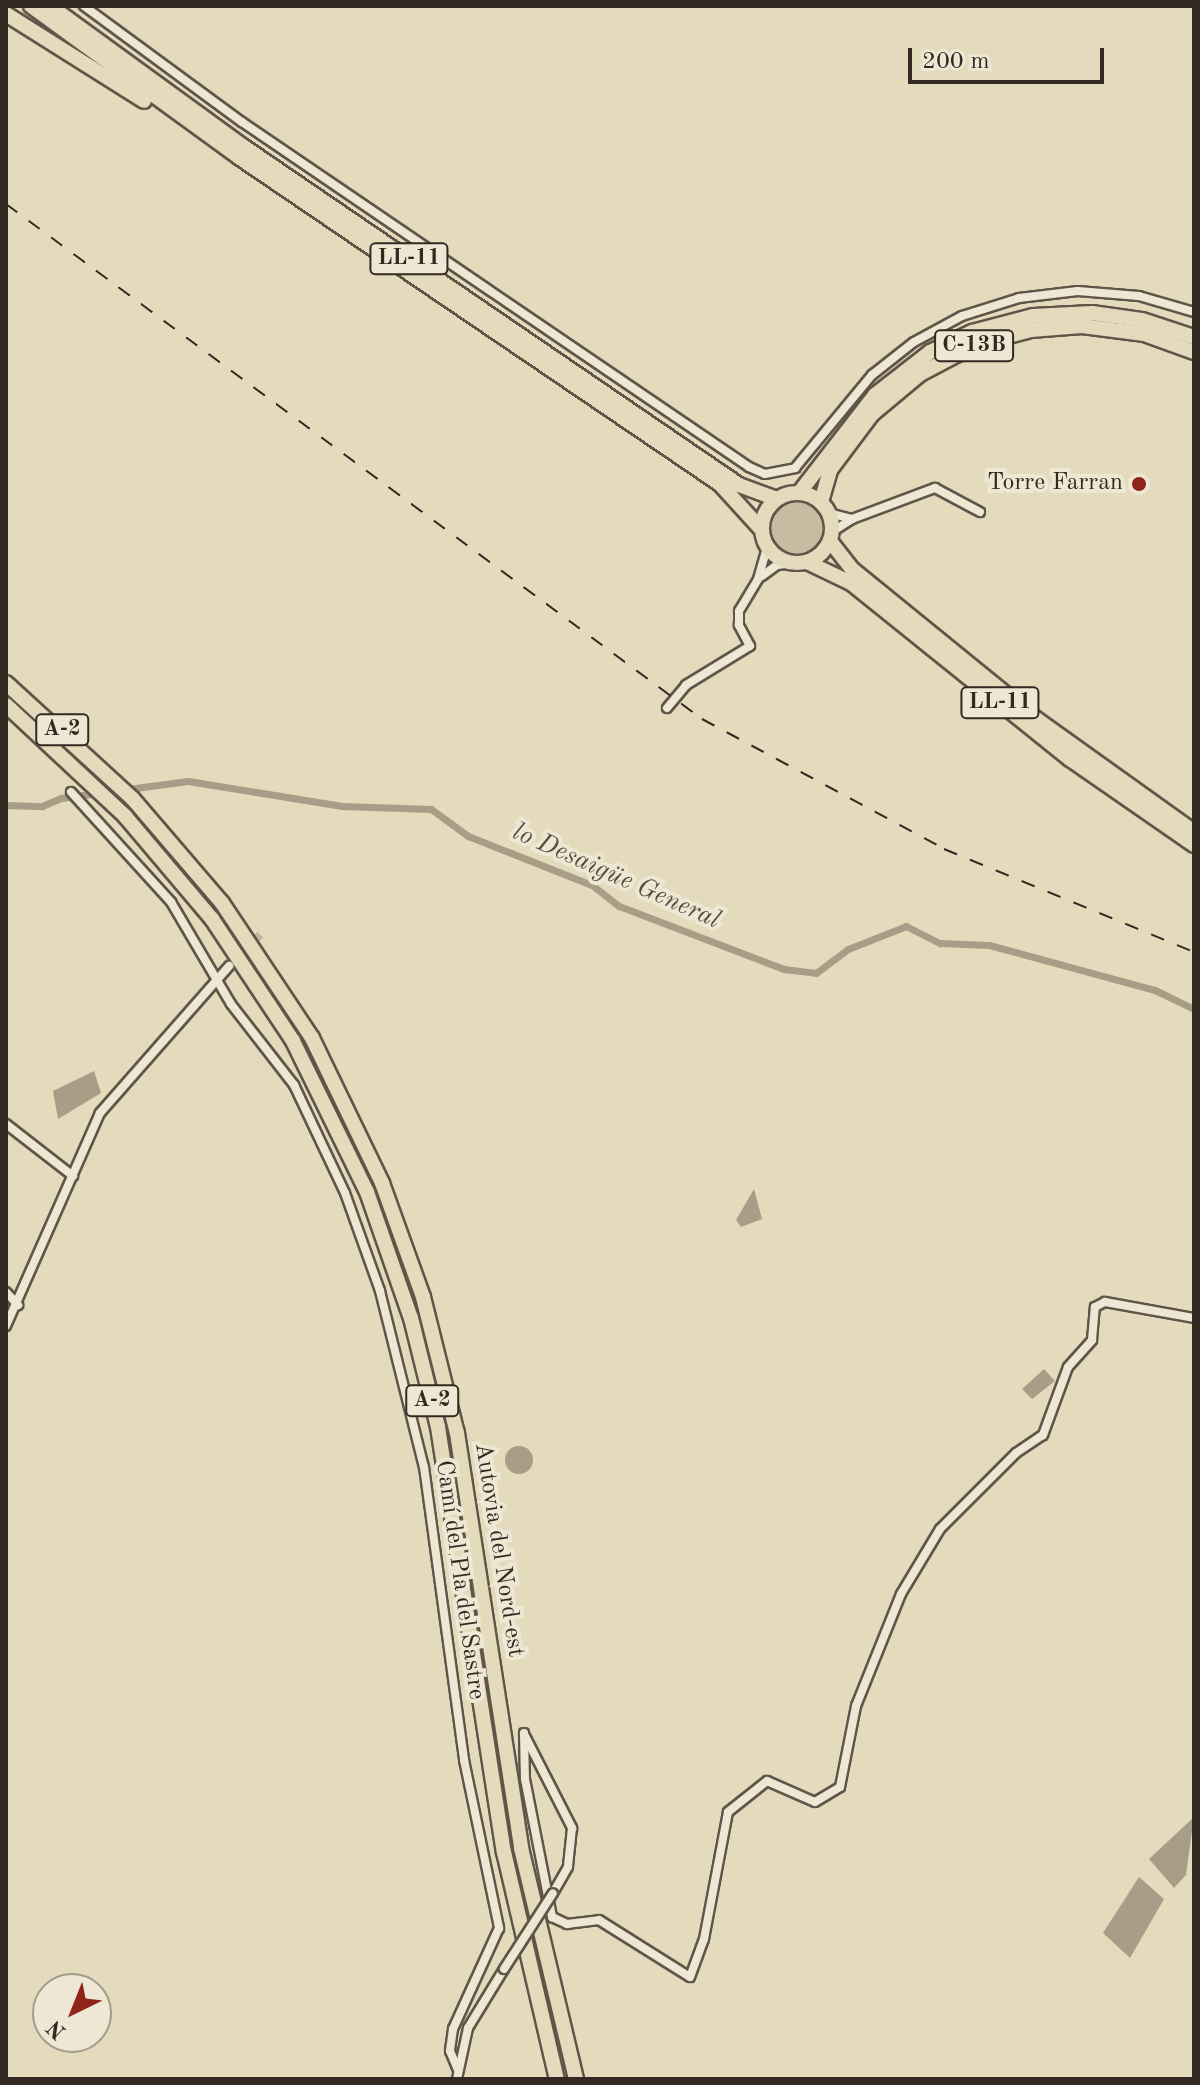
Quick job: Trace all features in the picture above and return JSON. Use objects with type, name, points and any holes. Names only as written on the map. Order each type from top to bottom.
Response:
[{"type":"highway","name":"LL-11","points":[[31,6],[240,158],[687,461],[738,499],[761,529],[767,547],[851,583],[1070,759],[1194,845]]},
{"type":"highway","name":"LL-11","points":[[50,6],[244,147],[739,485],[777,499]]},
{"type":"highway","points":[[6,14],[131,92],[499,344],[687,461]]},
{"type":"highway","name":"C-13B","points":[[799,493],[886,385],[930,352],[972,332],[1033,316],[1092,313],[1142,320],[1194,337]]},
{"type":"highway","name":"C-13B","points":[[825,507],[830,470],[872,414],[920,374],[975,345],[1031,330],[1082,326],[1144,334],[1194,352]]},
{"type":"highway","points":[[761,529],[764,515],[777,499],[799,493],[825,507],[831,536],[801,562]]},
{"type":"highway","name":"LL-11","points":[[831,536],[857,573],[1039,721],[1194,832]]},
{"type":"highway","name":"Autovia del Nord-est","points":[[6,683],[115,780],[222,903],[306,1029],[366,1146],[413,1265],[465,1471],[521,1848],[576,2079]]},
{"type":"highway","name":"Autovia del Nord-est","points":[[6,705],[110,800],[212,919],[277,1015],[340,1132],[384,1236],[440,1438],[506,1863],[557,2079]]},
{"type":"street","points":[[84,6],[242,122],[765,474],[795,468],[872,375],[914,342],[962,316],[1019,298],[1078,291],[1139,296],[1194,312]]},
{"type":"street","points":[[831,536],[852,519],[935,488],[980,512]]},
{"type":"street","points":[[825,507],[852,519]]},
{"type":"street","points":[[667,708],[686,685],[750,646],[738,616],[758,579],[767,547]]},
{"type":"street","points":[[758,579],[777,565],[801,562]]},
{"type":"street","name":"Camí del Pla del Sastre","points":[[74,796],[171,902],[214,978],[294,1085],[336,1172],[377,1281],[413,1416],[469,1787],[499,1928],[453,2029],[450,2051],[458,2075]]},
{"type":"street","points":[[6,1326],[18,1305],[100,1113],[214,978],[229,966]]},
{"type":"street","points":[[6,1124],[73,1176]]},
{"type":"street","points":[[6,1292],[18,1305]]},
{"type":"street","name":"Camí del Pla del Sastre","points":[[458,2075],[468,2028],[504,1969],[553,1893],[568,1867],[572,1828],[524,1733],[525,1779],[552,1917],[567,1924],[599,1920],[685,1978],[694,1971],[702,1949],[728,1812],[767,1781],[812,1802],[829,1797],[840,1787],[853,1714],[896,1604],[940,1529],[1012,1456],[1043,1435],[1068,1367],[1092,1340],[1095,1307],[1105,1302],[1194,1318]]},
{"type":"shaded area","points":[[797,498],[818,507],[827,528],[818,549],[797,558],[776,549],[767,528],[776,507]]},
{"type":"shaded area","points":[[94,1071],[101,1093],[58,1119],[53,1091]]},
{"type":"shaded area","points":[[754,1189],[762,1219],[741,1227],[736,1220]]},
{"type":"shaded area","points":[[1044,1369],[1055,1381],[1032,1399],[1022,1389]]},
{"type":"shaded area","points":[[519,1446],[529,1450],[533,1460],[529,1470],[519,1474],[509,1470],[505,1460],[509,1450]]},
{"type":"shaded area","points":[[1194,1817],[1186,1875],[1174,1888],[1149,1859]]},
{"type":"shaded area","points":[[1139,1877],[1164,1899],[1130,1958],[1103,1933]]},
{"type":"waterway","name":"lo Desaigüe General","points":[[6,805],[42,806],[61,798],[188,781],[342,806],[431,809],[468,836],[592,885],[619,906],[784,969],[816,973],[848,949],[906,926],[940,943],[989,945],[1155,990],[1194,1009]]},
{"type":"tunnel","points":[[229,966],[262,933]]},
{"type":"railway","points":[[6,204],[702,719],[944,849],[1194,952]]},
{"type":"place","name":"Torre Farran","points":[[1139,484]]}]
